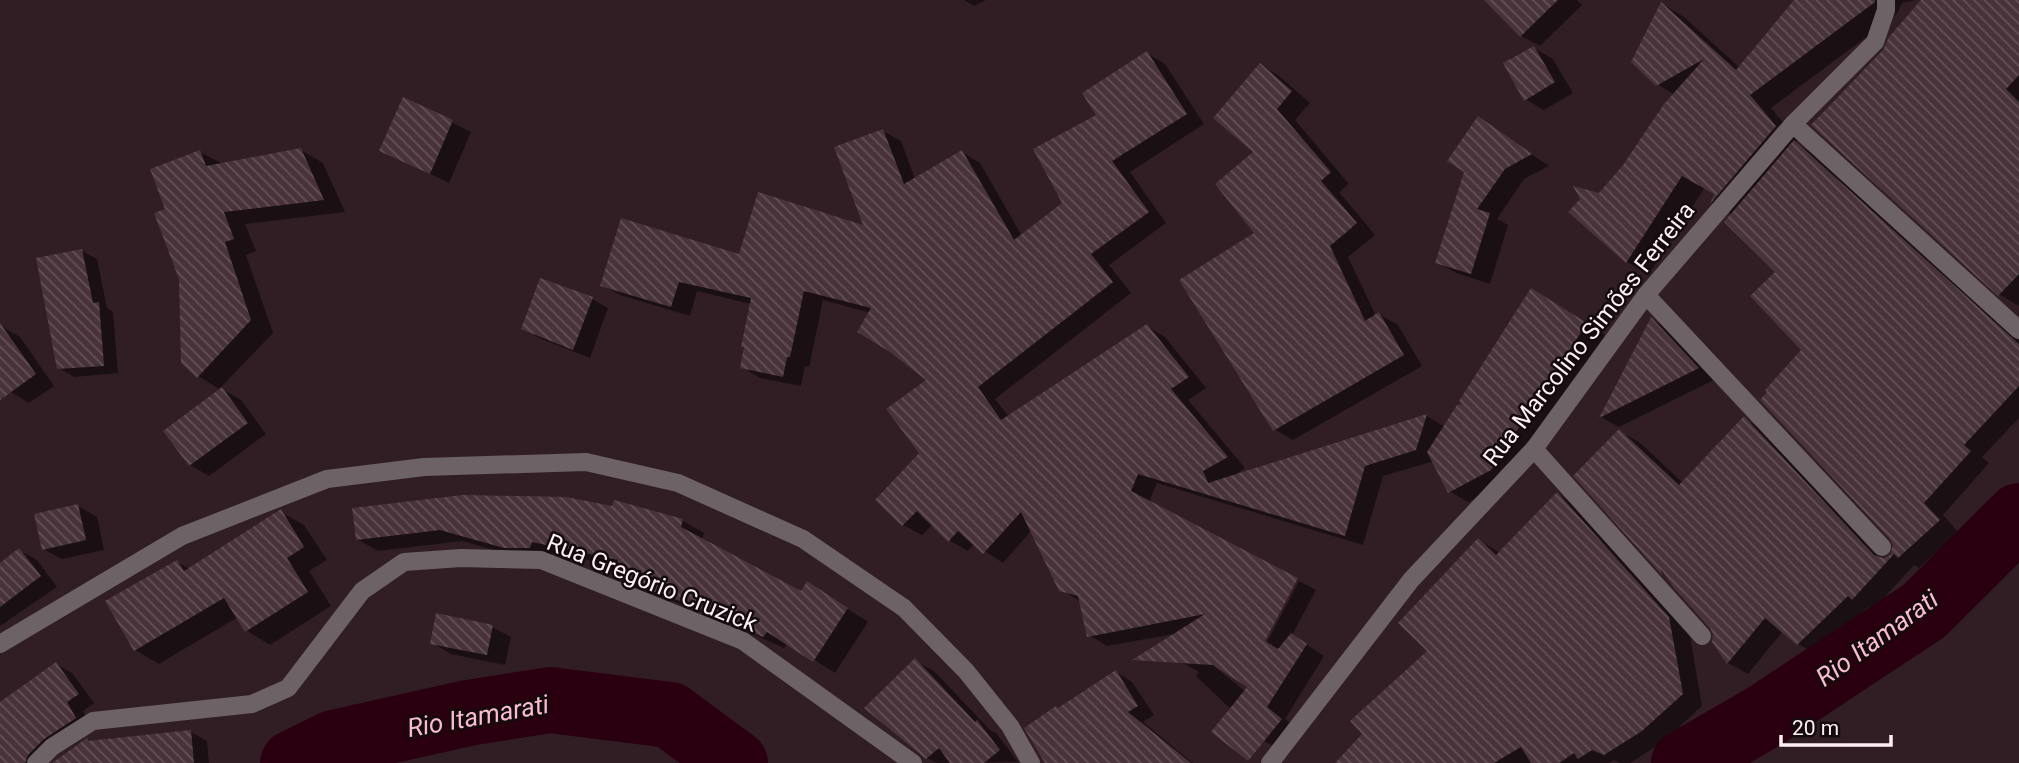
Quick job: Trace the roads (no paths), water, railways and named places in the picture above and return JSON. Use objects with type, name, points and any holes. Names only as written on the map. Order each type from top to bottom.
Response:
[{"type":"street","name":"Rua Marcolino Simões Ferreira","points":[[1270,763],[1411,580],[1534,449],[1646,295],[1793,124],[1875,42],[1886,10],[1886,0]]},
{"type":"street","points":[[1793,124],[2019,330]]},
{"type":"street","points":[[1646,295],[1882,547]]},
{"type":"street","points":[[1534,449],[1702,636]]},
{"type":"street","points":[[0,644],[182,536],[327,479],[424,467],[586,462],[678,483],[803,539],[905,608],[981,689],[1010,726],[1031,763]]},
{"type":"street","name":"Rua Gregório Cruzick","points":[[36,763],[52,747],[93,721],[252,704],[288,688],[362,591],[404,562],[461,558],[541,560],[743,642],[913,763]]},
{"type":"waterway","name":"Rio Itamarati","points":[[1684,763],[1765,716],[1924,611],[2019,516]]},
{"type":"waterway","name":"Rio Itamarati","points":[[293,763],[334,743],[468,713],[550,700],[670,715],[735,763]]}]
